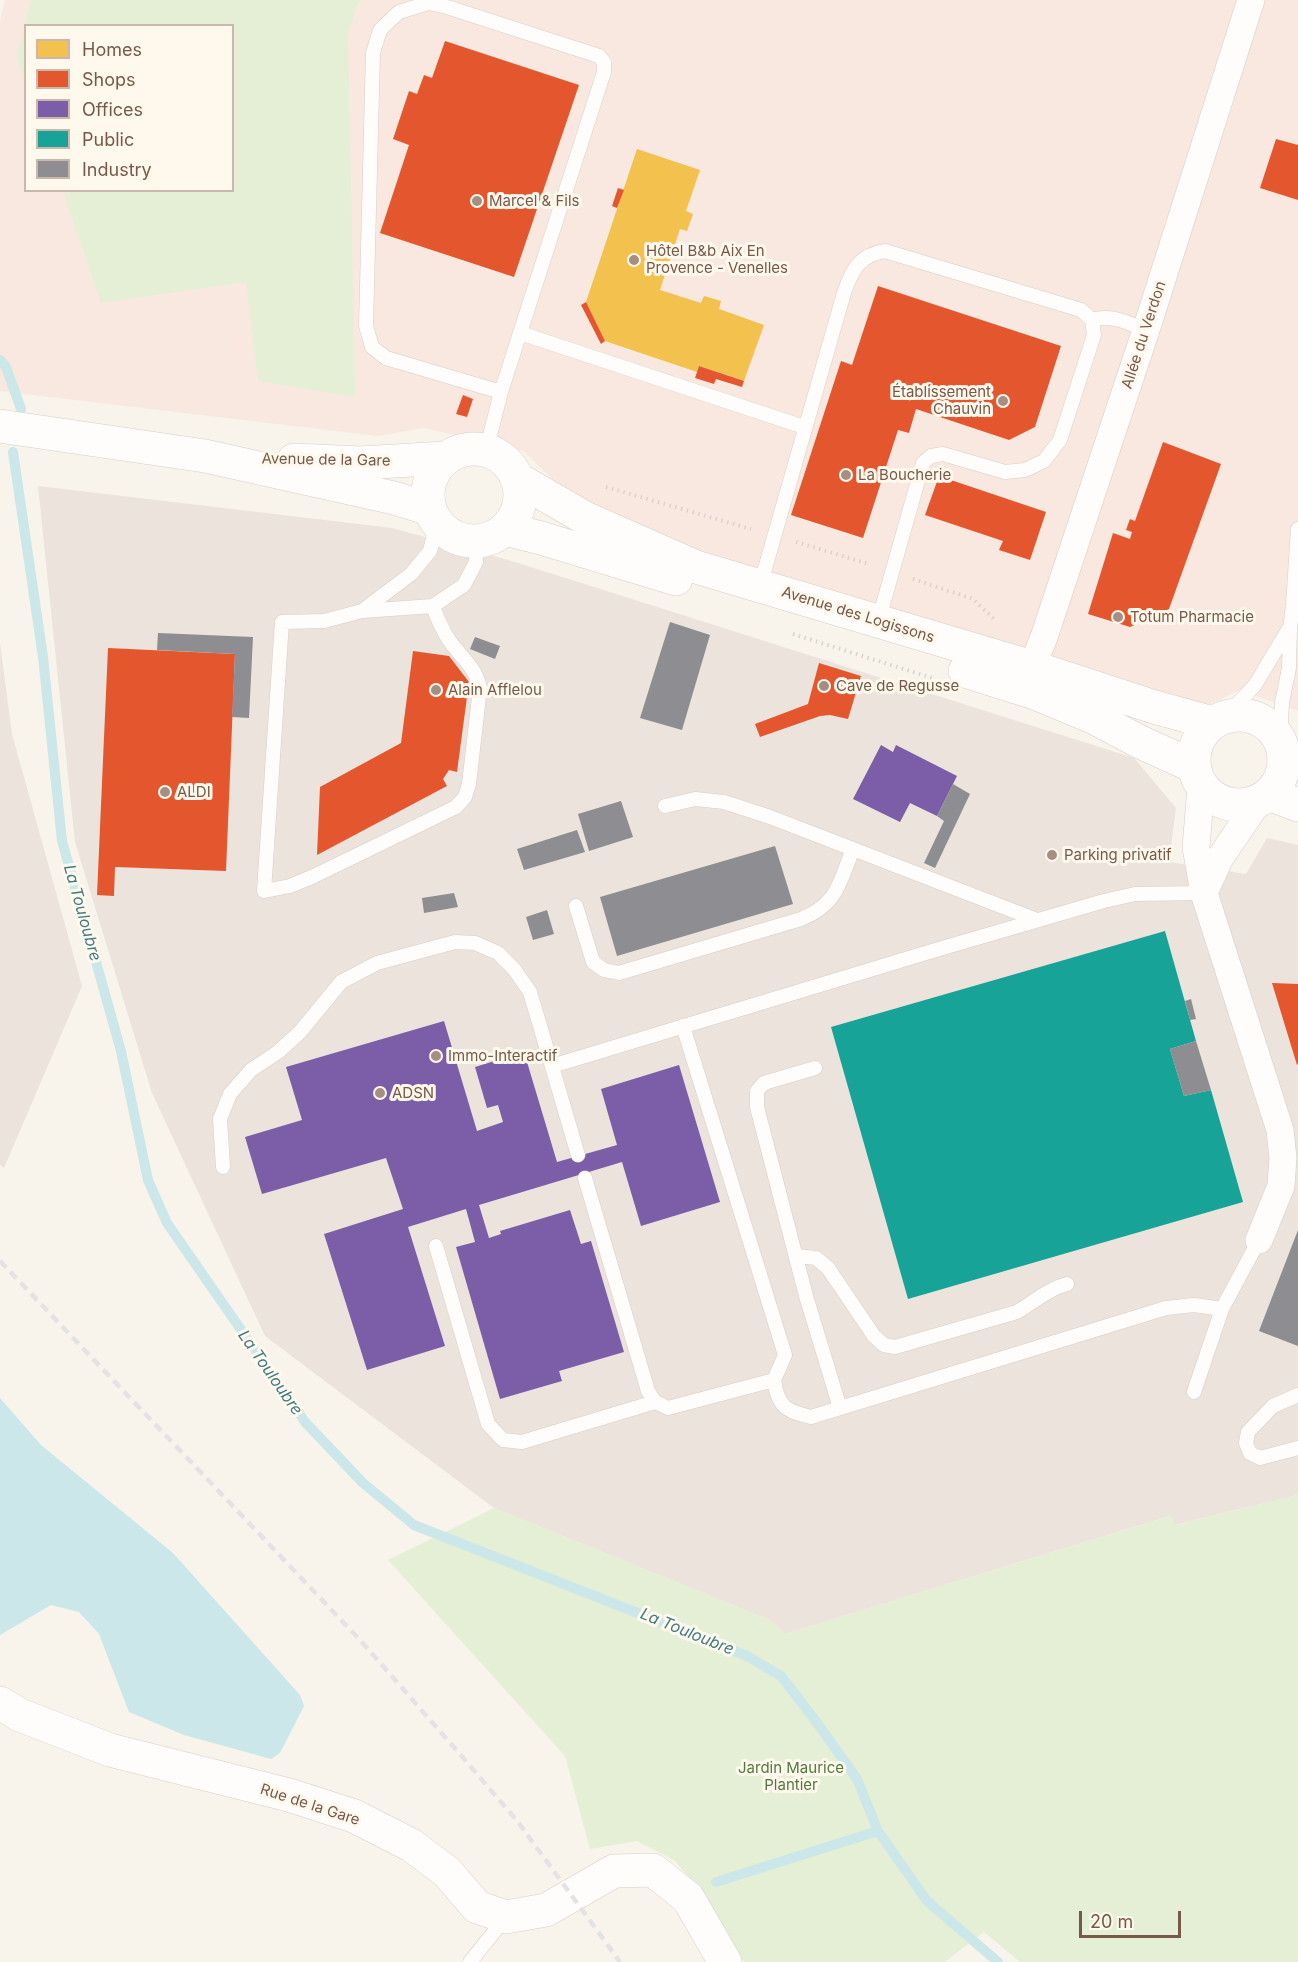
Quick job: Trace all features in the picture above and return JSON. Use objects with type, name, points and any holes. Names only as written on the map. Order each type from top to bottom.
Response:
[{"type":"main road","name":"Avenue de la Gare","points":[[0,426],[205,456],[394,498],[433,516],[448,534],[462,540],[491,535]]},
{"type":"main road","name":"Avenue de la Gare","points":[[205,456],[360,463],[446,458],[465,450],[486,451]]},
{"type":"main road","points":[[486,451],[509,466],[516,478],[519,492],[519,505],[514,519],[491,535]]},
{"type":"main road","points":[[433,516],[428,495],[430,481],[436,468],[446,458]]},
{"type":"main road","name":"Avenue des Logissons","points":[[516,478],[585,518],[696,567],[1032,667],[1151,706],[1219,720]]},
{"type":"main road","name":"Avenue des Logissons","points":[[491,535],[668,576],[1035,693],[1095,718],[1197,776]]},
{"type":"main road","points":[[1239,715],[1258,719],[1273,730],[1287,753],[1275,800],[1245,806],[1231,806],[1219,801],[1197,776],[1195,750],[1201,735],[1219,720],[1239,715]]},
{"type":"main road","name":"Rue de la Gare","points":[[0,1703],[20,1715],[110,1750],[289,1795],[354,1816],[411,1845],[447,1872],[477,1907],[506,1917],[546,1910],[614,1871],[653,1870],[688,1898],[725,1962]]},
{"type":"street","name":"Allée du Verdon","points":[[1032,667],[1146,330],[1251,0]]},
{"type":"street","points":[[1197,776],[1196,847],[1204,893],[1280,1130],[1283,1158],[1281,1186],[1259,1240]]},
{"type":"street","points":[[1204,893],[1220,858],[1275,800]]},
{"type":"lane","points":[[486,451],[501,392],[604,72],[604,62],[599,56],[447,7],[428,3],[399,12],[380,30],[373,53],[366,326],[372,347],[386,358],[501,392]]},
{"type":"lane","points":[[760,586],[804,427],[850,275],[870,253],[885,251],[1081,310],[1092,321],[1094,335],[1060,440],[1044,461],[1026,470],[1005,472],[943,454],[931,456],[923,463],[878,622]]},
{"type":"lane","points":[[1092,321],[1104,317],[1113,318],[1146,330]]},
{"type":"lane","points":[[520,333],[804,427]]},
{"type":"lane","points":[[362,611],[411,574],[430,551],[433,516]]},
{"type":"lane","points":[[1287,753],[1282,703],[1289,668],[1290,628],[1297,579],[1298,529]]},
{"type":"lane","points":[[433,606],[439,623],[451,642],[474,669],[480,688],[469,784],[465,797],[456,807],[314,876],[290,886],[264,891],[282,622],[324,621],[362,611],[433,606],[464,585],[491,535]]},
{"type":"lane","points":[[1219,720],[1255,685],[1290,628]]},
{"type":"lane","points":[[665,807],[696,799],[724,802],[770,817],[1037,920]]},
{"type":"lane","points":[[576,906],[593,962],[604,970],[619,973],[817,913],[833,899],[853,849]]},
{"type":"lane","points":[[552,1066],[1037,920],[1135,894],[1204,893]]},
{"type":"lane","points":[[223,1167],[220,1119],[230,1094],[251,1070],[278,1052],[300,1032],[341,982],[377,963],[455,942],[475,943],[498,953],[514,969],[530,992],[578,1155]]},
{"type":"lane","points":[[683,1026],[785,1355],[774,1380],[777,1398],[790,1412],[811,1417],[1166,1308],[1194,1305],[1222,1309]]},
{"type":"lane","points":[[815,1068],[764,1083],[757,1091],[757,1107],[796,1256],[840,1408]]},
{"type":"lane","points":[[585,1178],[648,1391],[655,1402],[668,1408],[774,1380]]},
{"type":"lane","points":[[1194,1392],[1222,1309],[1259,1240]]},
{"type":"lane","points":[[436,1246],[488,1425],[503,1440],[522,1442],[655,1402]]},
{"type":"lane","points":[[796,1256],[816,1258],[828,1268],[874,1336],[884,1345],[895,1347],[1017,1312],[1034,1303],[1053,1287],[1067,1284]]},
{"type":"lane","points":[[1298,1395],[1274,1406],[1248,1432],[1246,1443],[1250,1453],[1260,1458],[1298,1448]]},
{"type":"lane","points":[[470,1962],[506,1917]]},
{"type":"shaded area","points":[[5,0],[1298,0],[1298,711],[1240,690],[1205,706],[696,554],[581,506],[523,451],[424,428],[378,436],[0,391],[0,22]]},
{"type":"shaded area","points":[[38,486],[392,528],[515,562],[1134,758],[1176,808],[1169,862],[1246,874],[1267,838],[1298,845],[1298,1495],[1174,1525],[1170,1516],[785,1634],[772,1621],[494,1508],[265,1336],[152,1093],[75,842]]},
{"type":"shaded area","points":[[0,643],[12,734],[82,986],[4,1168],[0,1165]]},
{"type":"green space","points":[[31,0],[362,0],[358,4],[348,32],[355,397],[258,381],[246,282],[101,303],[63,192],[234,192],[234,24],[25,24]]},
{"type":"green space","points":[[24,29],[24,80],[17,58]]},
{"type":"green space","name":"Jardin Maurice Plantier","points":[[1298,1495],[1298,1962],[1020,1962],[984,1932],[945,1962],[744,1962],[703,1894],[674,1860],[637,1841],[590,1849],[565,1756],[388,1560],[494,1508],[772,1621],[785,1634],[1171,1516],[1175,1525]]},
{"type":"water","points":[[0,1398],[41,1445],[173,1553],[300,1695],[304,1706],[280,1753],[271,1759],[184,1735],[129,1712],[99,1634],[79,1612],[51,1605],[0,1635]]},
{"type":"building: Homes","name":"Hôtel B&b Aix En Provence - Venelles","points":[[637,149],[700,170],[686,211],[693,214],[687,231],[680,229],[660,290],[701,303],[704,296],[721,301],[719,309],[764,325],[744,381],[699,366],[697,372],[605,341],[586,302]]},
{"type":"building: Shops","points":[[445,41],[579,85],[514,277],[380,233],[409,145],[393,139],[409,91],[417,94],[424,75],[432,78]]},
{"type":"building: Shops","points":[[1276,139],[1298,145],[1298,200],[1260,188]]},
{"type":"building: Shops","points":[[618,188],[624,190],[617,208],[612,206]]},
{"type":"building: Shops","points":[[878,286],[1061,346],[1035,427],[1009,440],[916,409],[909,433],[898,430],[863,538],[791,515],[841,361],[852,365]]},
{"type":"building: Shops","points":[[586,302],[605,341],[601,344],[581,305]]},
{"type":"building: Shops","points":[[699,366],[744,381],[742,387],[716,379],[714,384],[695,378]]},
{"type":"building: Shops","points":[[463,395],[473,399],[467,417],[456,414]]},
{"type":"building: Shops","points":[[1163,442],[1221,464],[1169,609],[1130,627],[1088,614],[1113,533],[1130,539],[1132,532],[1126,530],[1130,519],[1135,521]]},
{"type":"building: Shops","points":[[939,476],[1046,512],[1030,560],[999,550],[1003,541],[925,515]]},
{"type":"building: Shops","name":"ALDI","points":[[108,648],[235,654],[226,871],[115,867],[114,896],[97,895]]},
{"type":"building: Shops","points":[[413,651],[449,656],[469,682],[457,772],[449,770],[443,779],[447,786],[317,855],[320,787],[401,743]]},
{"type":"building: Shops","points":[[819,663],[861,676],[848,719],[830,715],[820,716],[760,737],[755,724],[808,704]]},
{"type":"building: Shops","points":[[1272,983],[1298,984],[1297,1065]]},
{"type":"building: Offices","points":[[881,745],[893,752],[896,745],[957,776],[937,816],[910,803],[900,822],[853,799]]},
{"type":"building: Offices","points":[[444,1021],[477,1131],[503,1122],[498,1105],[487,1108],[475,1067],[524,1052],[557,1162],[617,1145],[601,1089],[679,1065],[720,1202],[641,1226],[622,1162],[479,1205],[489,1238],[501,1234],[500,1231],[570,1210],[581,1244],[591,1241],[624,1352],[559,1371],[562,1381],[500,1399],[456,1247],[475,1242],[466,1209],[408,1227],[445,1346],[367,1370],[324,1234],[403,1209],[386,1158],[262,1194],[245,1137],[302,1120],[286,1067]]},
{"type":"building: Public","points":[[1165,931],[1196,1041],[1170,1049],[1184,1096],[1211,1090],[1243,1202],[908,1299],[831,1027]]},
{"type":"building: Industry","points":[[670,622],[710,635],[682,730],[640,718]]},
{"type":"building: Industry","points":[[158,633],[253,637],[249,718],[232,717],[235,654],[157,650]]},
{"type":"building: Industry","points":[[475,637],[500,646],[495,659],[470,649]]},
{"type":"building: Industry","points":[[953,784],[970,794],[935,868],[924,863],[944,821],[937,816]]},
{"type":"building: Industry","points":[[621,801],[633,837],[589,851],[578,814]]},
{"type":"building: Industry","points":[[577,830],[585,852],[524,870],[517,849]]},
{"type":"building: Industry","points":[[775,846],[793,904],[617,956],[600,897]]},
{"type":"building: Industry","points":[[454,893],[458,907],[424,913],[422,898]]},
{"type":"building: Industry","points":[[547,910],[554,934],[533,940],[526,917]]},
{"type":"building: Industry","points":[[1191,999],[1196,1019],[1190,1020],[1185,1001]]},
{"type":"building: Industry","points":[[1196,1041],[1211,1090],[1184,1096],[1170,1049]]},
{"type":"building: Industry","points":[[1298,1230],[1298,1346],[1259,1331]]},
{"type":"waterway","name":"La Touloubre","points":[[0,360],[6,367],[21,409]]},
{"type":"waterway","name":"La Touloubre","points":[[13,452],[43,657],[62,841],[121,1051],[148,1180],[167,1223],[305,1422],[363,1483],[414,1525],[747,1656],[781,1676],[857,1779],[878,1831],[927,1901],[998,1962]]},
{"type":"waterway","points":[[716,1882],[878,1831]]},
{"type":"railway","points":[[0,1261],[361,1641],[518,1822],[620,1962]]},
{"type":"place","name":"Marcel & Fils","points":[[477,201]]},
{"type":"place","name":"Hôtel B&b Aix En Provence - Venelles","points":[[634,260]]},
{"type":"place","name":"Établissement Chauvin","points":[[1003,401]]},
{"type":"place","name":"La Boucherie","points":[[846,475]]},
{"type":"place","name":"Totum Pharmacie","points":[[1118,617]]},
{"type":"place","name":"Cave de Regusse","points":[[824,686]]},
{"type":"place","name":"Alain Afflelou","points":[[436,690]]},
{"type":"place","name":"ALDI","points":[[165,792]]},
{"type":"place","name":"Parking privatif","points":[[1052,855]]},
{"type":"place","name":"Immo-Interactif","points":[[436,1056]]},
{"type":"place","name":"ADSN","points":[[380,1093]]}]
